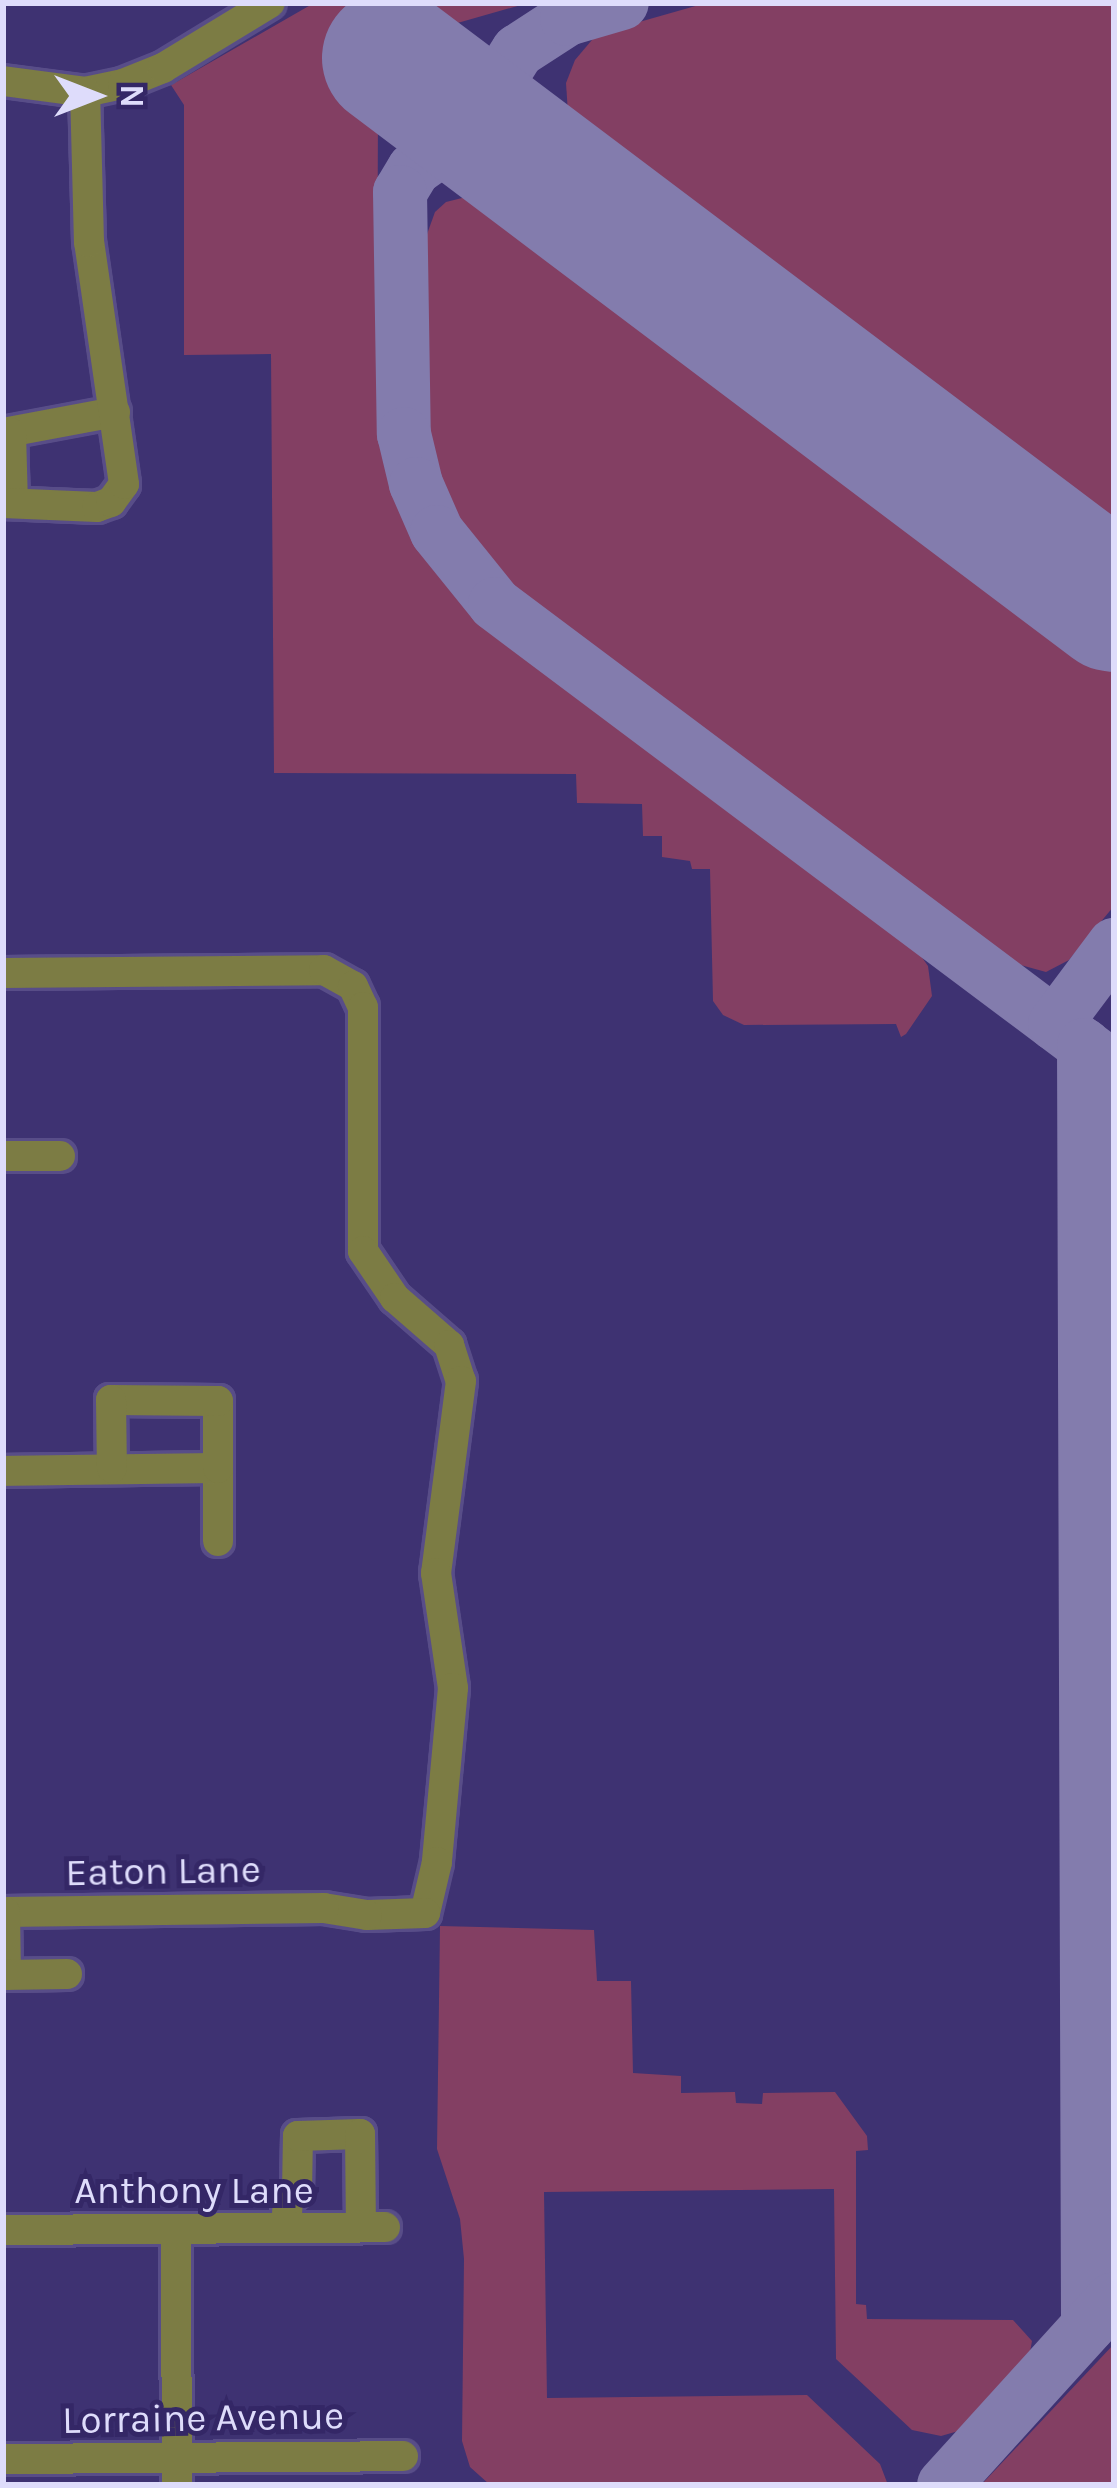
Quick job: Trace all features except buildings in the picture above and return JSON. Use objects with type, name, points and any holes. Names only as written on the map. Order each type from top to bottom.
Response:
[{"type":"street","points":[[3,81],[85,92],[163,68],[270,3]]},
{"type":"street","points":[[85,92],[89,242],[115,412],[124,484],[111,502],[97,507],[8,503],[7,433],[115,412]]},
{"type":"street","name":"Eaton Lane","points":[[3,973],[324,970],[353,986],[363,1007],[363,1251],[395,1298],[448,1345],[460,1381],[436,1573],[453,1688],[437,1862],[425,1912],[368,1915],[324,1908],[4,1912]]},
{"type":"street","points":[[3,1156],[60,1156]]},
{"type":"street","points":[[112,1468],[111,1400],[218,1401],[218,1540]]},
{"type":"street","points":[[3,1471],[218,1468]]},
{"type":"street","points":[[4,1912],[4,1975],[67,1975]]},
{"type":"street","name":"Anthony Lane","points":[[3,2230],[176,2229],[286,2228],[373,2227],[360,2134],[298,2136],[297,2192],[288,2200],[286,2228]]},
{"type":"street","points":[[176,2229],[177,2471]]},
{"type":"street","name":"Lorraine Avenue","points":[[3,2459],[177,2471],[403,2456]]},
{"type":"shaded area","points":[[314,3],[528,3],[433,30],[418,20],[362,94],[378,106],[377,405],[386,468],[399,507],[432,568],[478,621],[916,949],[928,966],[932,996],[901,1037],[896,1024],[744,1025],[723,1015],[713,1001],[710,869],[692,869],[690,861],[662,857],[662,836],[643,836],[642,804],[577,803],[576,774],[274,773],[271,354],[184,355],[184,105],[171,85]]},
{"type":"shaded area","points":[[706,3],[1114,3],[1114,543],[582,143],[568,113],[566,83],[575,60],[597,34]]},
{"type":"shaded area","points":[[490,191],[1114,660],[1114,906],[1069,960],[1046,972],[1010,962],[526,598],[468,538],[439,478],[427,432],[422,248],[435,212],[446,202]]},
{"type":"shaded area","points":[[1114,1171],[1114,2141],[1102,2118],[1105,1202]]},
{"type":"shaded area","points":[[440,1926],[594,1930],[597,1981],[631,1981],[633,2073],[681,2076],[681,2093],[735,2092],[736,2103],[762,2104],[763,2093],[835,2092],[867,2136],[868,2150],[856,2151],[856,2304],[866,2305],[867,2319],[1013,2320],[1032,2341],[1028,2363],[962,2430],[941,2436],[912,2430],[836,2359],[834,2189],[544,2192],[547,2398],[807,2395],[880,2464],[888,2485],[489,2484],[470,2467],[462,2441],[464,2259],[460,2219],[437,2149]]},
{"type":"shaded area","points":[[1114,2344],[1114,2485],[981,2485]]},
{"type":"taxiway","points":[[523,157],[506,135],[498,110],[504,73],[518,51],[567,19],[622,3]]},
{"type":"taxiway","points":[[523,157],[492,145],[437,153],[414,169],[400,192],[404,434],[416,484],[437,532],[495,604],[1114,1068]]},
{"type":"taxiway","points":[[1055,1024],[1114,945]]},
{"type":"taxiway","points":[[1084,1045],[1088,2326]]},
{"type":"taxiway","points":[[944,2485],[1112,2300]]},
{"type":"runway","points":[[391,58],[1114,603]]}]
